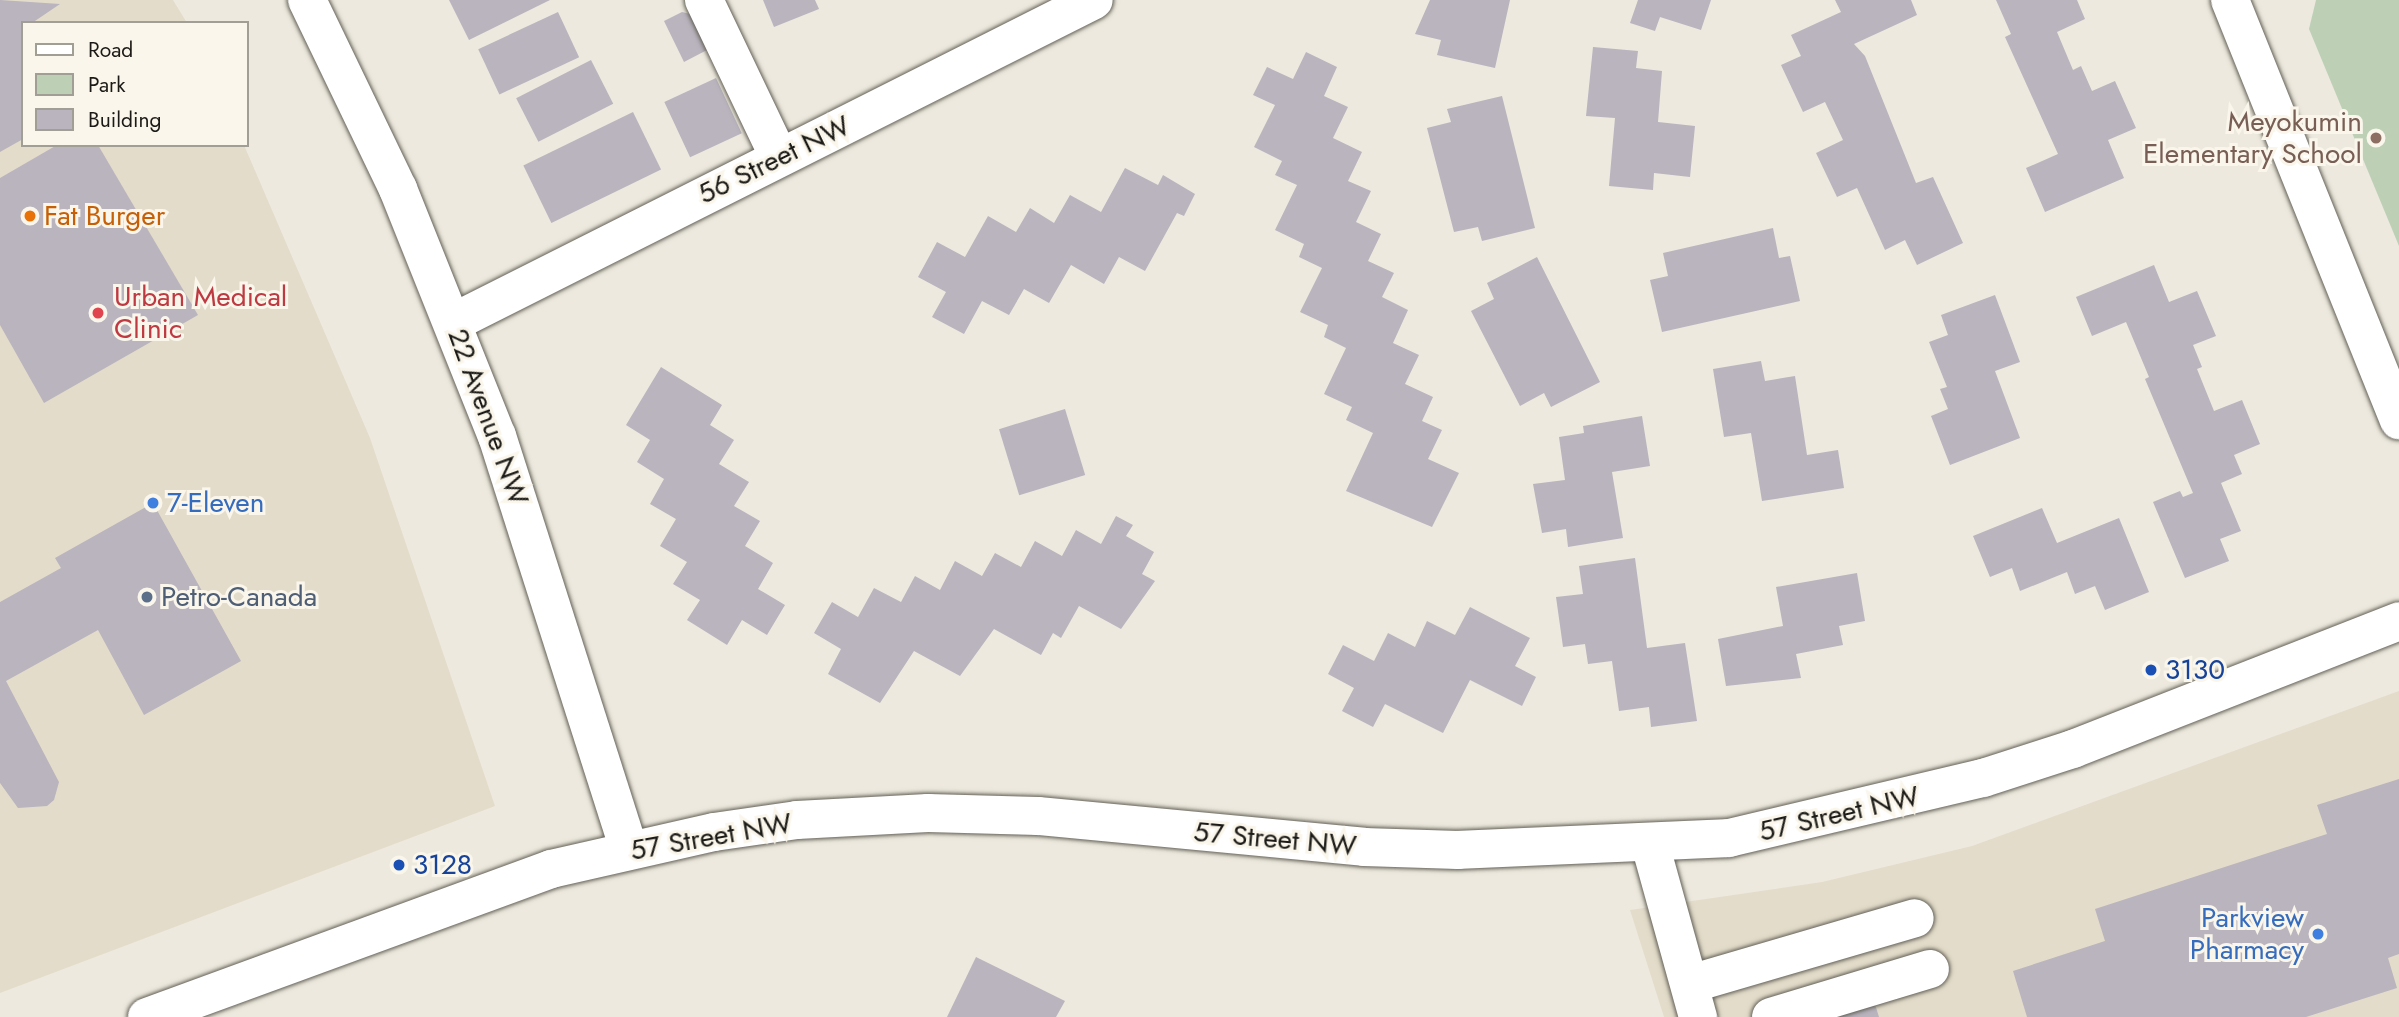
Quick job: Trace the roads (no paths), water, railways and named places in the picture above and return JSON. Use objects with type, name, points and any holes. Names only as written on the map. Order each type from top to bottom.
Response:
[{"type":"street","name":"22 Avenue NW","points":[[307,0],[454,322],[534,545],[629,850]]},
{"type":"street","points":[[704,0],[779,158]]},
{"type":"street","name":"56 Street NW","points":[[454,322],[1094,0]]},
{"type":"street","points":[[2230,0],[2399,420]]},
{"type":"street","name":"57 Street NW","points":[[147,1017],[468,896],[629,850],[797,820],[928,813],[1038,816],[1364,847],[1650,844],[1808,824],[1983,778],[2073,749],[2399,621]]},
{"type":"street","points":[[1650,844],[1694,1000],[1915,918]]},
{"type":"street","points":[[1771,1017],[1930,969]]},
{"type":"place","name":"Meyokumin Elementary School","points":[[2376,138]]},
{"type":"place","name":"Fat Burger","points":[[30,216]]},
{"type":"place","name":"Urban Medical Clinic","points":[[98,313]]},
{"type":"place","name":"7-Eleven","points":[[153,503]]},
{"type":"place","name":"Petro-Canada","points":[[147,597]]},
{"type":"place","name":"3130","points":[[2151,670]]},
{"type":"place","name":"3128","points":[[399,865]]},
{"type":"place","name":"Parkview Pharmacy","points":[[2318,934]]}]
